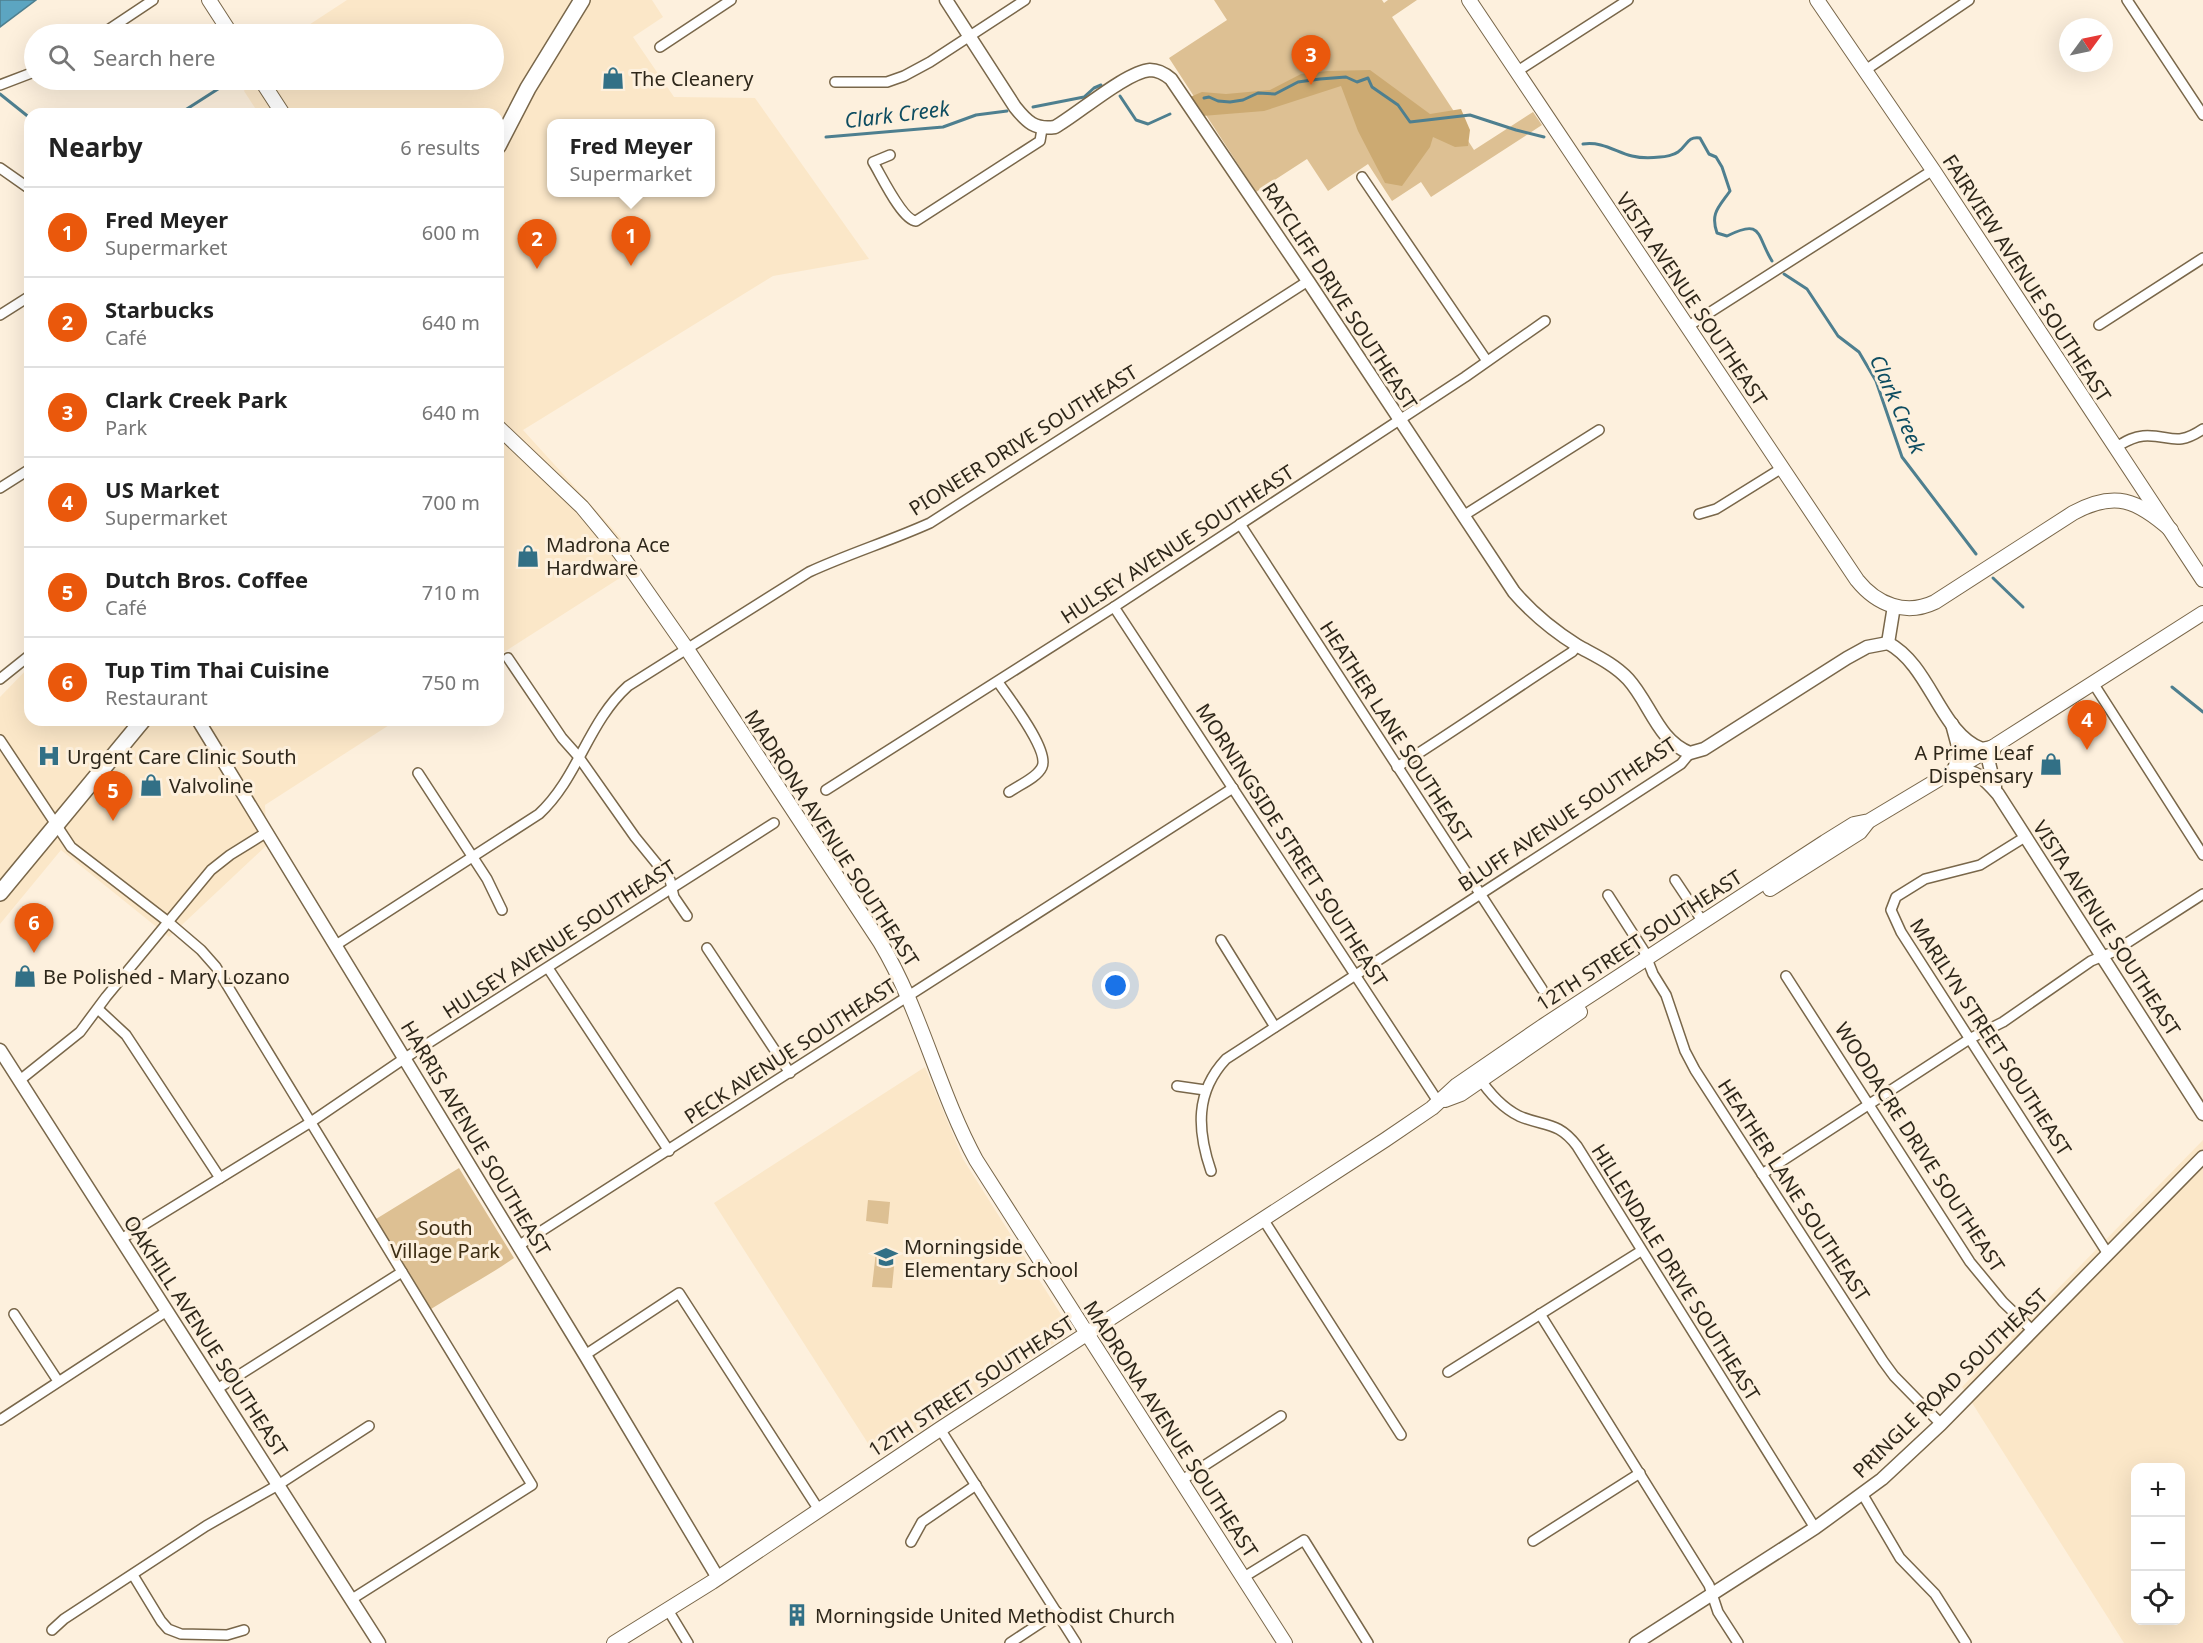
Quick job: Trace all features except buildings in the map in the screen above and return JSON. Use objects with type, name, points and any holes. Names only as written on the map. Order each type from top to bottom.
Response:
[{"type":"main road","name":"VISTA AVENUE SOUTHEAST","points":[[1469,0],[1864,588],[1880,601],[1894,606]]},
{"type":"main road","name":"FAIRVIEW AVENUE SOUTHEAST","points":[[1817,0],[1933,170],[2203,579]]},
{"type":"main road","points":[[213,1],[226,24]]},
{"type":"main road","points":[[504,134],[578,1]]},
{"type":"main road","points":[[268,90],[280,108]]},
{"type":"main road","name":"MADRONA AVENUE SOUTHEAST","points":[[504,433],[582,507],[620,553],[687,649],[880,942],[908,997],[968,1146],[993,1189],[1285,1643]]},
{"type":"main road","points":[[1894,606],[1914,609],[1929,605],[2090,503],[2135,496],[2144,488]]},
{"type":"main road","points":[[2117,499],[2140,507],[2171,530]]},
{"type":"main road","name":"12TH STREET SOUTHEAST","points":[[1649,962],[1703,922],[1854,824],[1869,821],[1994,746],[2203,613]]},
{"type":"main road","points":[[0,893],[138,726]]},
{"type":"main road","name":"12TH STREET SOUTHEAST","points":[[614,1643],[718,1578],[940,1429],[1439,1103],[1461,1094],[1478,1076],[1649,962],[1860,832],[1869,821]]},
{"type":"street","points":[[117,24],[153,0]]},
{"type":"street","points":[[660,47],[731,0]]},
{"type":"street","points":[[890,155],[873,162],[907,217],[912,221],[1040,141],[1042,129],[1025,120],[946,0]]},
{"type":"street","points":[[836,82],[887,82],[904,76],[930,62],[1025,0]]},
{"type":"street","points":[[1516,72],[1628,0]]},
{"type":"street","points":[[1864,71],[1968,0]]},
{"type":"street","points":[[2127,0],[2203,115]]},
{"type":"street","name":"RATCLIFF DRIVE SOUTHEAST","points":[[1042,129],[1055,127],[1134,75],[1151,70],[1166,74],[1177,86],[1308,281],[1500,573],[1545,624],[1620,670],[1637,690],[1666,735],[1673,743],[1690,753]]},
{"type":"street","points":[[0,85],[24,76]]},
{"type":"street","points":[[0,168],[24,185]]},
{"type":"street","points":[[1687,327],[1933,170]]},
{"type":"street","points":[[1362,177],[1487,361]]},
{"type":"street","points":[[2099,325],[2203,258]]},
{"type":"street","name":"PIONEER DRIVE SOUTHEAST","points":[[336,945],[539,814],[567,781],[578,756],[604,712],[628,686],[809,572],[930,523],[1308,281]]},
{"type":"street","points":[[0,315],[24,300]]},
{"type":"street","name":"HULSEY AVENUE SOUTHEAST","points":[[826,790],[1114,608],[1545,321]]},
{"type":"street","points":[[2116,447],[2135,437],[2150,436],[2181,440],[2203,429]]},
{"type":"street","points":[[1462,516],[1599,430]]},
{"type":"street","points":[[1700,514],[1716,509],[1782,468]]},
{"type":"street","points":[[0,489],[24,473]]},
{"type":"street","name":"HEATHER LANE SOUTHEAST","points":[[1240,524],[1542,989]]},
{"type":"street","points":[[1894,606],[1888,643],[1905,653],[1915,665],[1952,724],[1972,745],[1982,749],[1994,746],[1989,764],[1998,794]]},
{"type":"street","name":"MORNINGSIDE STREET SOUTHEAST","points":[[1114,608],[1439,1103]]},
{"type":"street","name":"BLUFF AVENUE SOUTHEAST","points":[[1211,1171],[1202,1139],[1205,1090],[1217,1068],[1226,1059],[1681,764],[1690,753],[1713,744],[1847,657],[1867,647],[1888,643]]},
{"type":"street","points":[[1397,767],[1572,652],[1578,645]]},
{"type":"street","points":[[508,657],[562,738],[578,756],[635,837],[660,866],[672,887],[674,897],[687,916]]},
{"type":"street","points":[[0,679],[24,660]]},
{"type":"street","points":[[998,682],[1038,744],[1043,759],[1042,767],[1035,775],[1009,792]]},
{"type":"street","points":[[2093,683],[2203,855]]},
{"type":"street","points":[[1952,724],[1959,750],[1954,770],[1966,770],[1978,774],[1998,794]]},
{"type":"street","name":"HARRIS AVENUE SOUTHEAST","points":[[202,726],[585,1355],[718,1578]]},
{"type":"street","points":[[0,740],[56,826],[77,853],[167,921],[201,950],[216,967],[532,1485],[351,1599]]},
{"type":"street","points":[[418,773],[487,879],[502,910]]},
{"type":"street","name":"PECK AVENUE SOUTHEAST","points":[[518,1246],[1233,788]]},
{"type":"street","name":"VISTA AVENUE SOUTHEAST","points":[[1998,794],[2203,1114]]},
{"type":"street","name":"HULSEY AVENUE SOUTHEAST","points":[[122,1239],[311,1122],[405,1058],[774,823]]},
{"type":"street","points":[[20,1080],[80,1032],[167,921],[211,870],[267,832]]},
{"type":"street","name":"MARILYN STREET SOUTHEAST","points":[[2025,837],[1980,865],[1925,879],[1896,897],[1892,910],[1901,932],[2108,1254]]},
{"type":"street","points":[[1675,880],[1703,922]]},
{"type":"street","points":[[1762,1174],[1971,1038],[2003,1022],[2091,961],[2113,952],[2203,894]]},
{"type":"street","name":"HEATHER LANE SOUTHEAST","points":[[1608,895],[1649,962],[1666,995],[1685,1051],[1695,1070],[1883,1362],[1900,1383],[1941,1424]]},
{"type":"street","points":[[1221,939],[1275,1027]]},
{"type":"street","points":[[707,948],[790,1073]]},
{"type":"street","points":[[548,968],[669,1151]]},
{"type":"street","name":"WOODACRE DRIVE SOUTHEAST","points":[[1786,976],[1975,1269],[2003,1302],[2032,1330]]},
{"type":"street","points":[[98,1009],[126,1035],[220,1178]]},
{"type":"street","name":"OAKHILL AVENUE SOUTHEAST","points":[[0,1050],[379,1643]]},
{"type":"street","name":"HILLENDALE DRIVE SOUTHEAST","points":[[1478,1076],[1490,1093],[1508,1110],[1560,1128],[1567,1133],[1815,1528]]},
{"type":"street","points":[[1177,1086],[1205,1090]]},
{"type":"street","name":"PRINGLE ROAD SOUTHEAST","points":[[1636,1643],[1863,1495],[1941,1424],[2203,1157]]},
{"type":"street","points":[[1263,1219],[1401,1435]]},
{"type":"street","points":[[1448,1372],[1641,1251]]},
{"type":"street","points":[[217,1389],[402,1272]]},
{"type":"street","points":[[585,1355],[679,1293],[819,1510]]},
{"type":"street","points":[[0,1420],[167,1311]]},
{"type":"street","points":[[14,1314],[58,1381]]},
{"type":"street","points":[[1540,1314],[1709,1585],[1718,1612],[1738,1643]]},
{"type":"street","points":[[1182,1480],[1281,1416]]},
{"type":"street","points":[[52,1630],[64,1619],[206,1526],[278,1485],[369,1426]]},
{"type":"street","points":[[940,1429],[1076,1643]]},
{"type":"street","points":[[1533,1541],[1640,1473]]},
{"type":"street","points":[[911,1542],[922,1522],[976,1485]]},
{"type":"street","points":[[1863,1495],[1900,1558],[1935,1594],[1966,1643]]},
{"type":"street","points":[[1244,1577],[1304,1540],[1368,1643]]},
{"type":"street","points":[[133,1575],[168,1629],[181,1634],[227,1635],[244,1630]]},
{"type":"street","points":[[668,1610],[688,1643]]},
{"type":"street","points":[[1010,1643],[1057,1612]]},
{"type":"shaded area","points":[[347,0],[652,0],[663,17],[633,37],[674,97],[755,98],[869,259],[773,276],[523,430],[621,538],[623,576],[504,652],[504,108],[255,108],[244,91],[504,90],[504,24],[310,24]]},
{"type":"shaded area","points":[[1370,70],[1430,114],[1461,109],[1470,130],[1468,146],[1455,147],[1433,137],[1430,147],[1402,186],[1385,183],[1358,131],[1341,86],[1264,111],[1202,116],[1190,97],[1202,92],[1226,94],[1270,90],[1301,74]]},
{"type":"shaded area","points":[[24,672],[24,726],[388,726],[265,805],[267,845],[169,937],[61,850],[0,924],[0,697]]},
{"type":"shaded area","name":"Morningside Elementary School","points":[[925,1067],[963,1159],[1067,1324],[1068,1331],[1062,1338],[878,1459],[714,1203]]},
{"type":"shaded area","points":[[2203,1140],[2203,1643],[2124,1643],[1962,1387]]},
{"type":"green space","points":[[1214,0],[1382,0],[1384,3],[1388,0],[1417,0],[1392,17],[1455,113],[1452,116],[1474,150],[1533,112],[1542,125],[1431,197],[1421,182],[1392,201],[1368,164],[1328,191],[1307,159],[1256,192],[1169,58],[1227,20]]},
{"type":"green space","name":"South Village Park","points":[[459,1168],[514,1258],[431,1309],[376,1219]]},
{"type":"green space","points":[[868,1200],[890,1202],[888,1224],[866,1221]]},
{"type":"green space","points":[[876,1252],[895,1257],[892,1288],[872,1287]]},
{"type":"water","points":[[0,0],[36,0],[0,27]]},
{"type":"waterway","name":"Clark Creek","points":[[1204,98],[1230,102],[1243,100],[1258,93],[1275,94],[1298,82],[1346,77],[1357,82],[1368,78],[1372,87],[1398,105],[1410,122],[1470,115],[1544,137]]},
{"type":"waterway","name":"Clark Creek","points":[[1033,107],[1084,97],[1101,85]]},
{"type":"waterway","name":"Clark Creek","points":[[188,108],[216,90]]},
{"type":"waterway","name":"Clark Creek","points":[[0,94],[24,113]]},
{"type":"waterway","name":"Clark Creek","points":[[1120,96],[1136,120],[1148,124],[1170,114]]},
{"type":"waterway","name":"Clark Creek","points":[[826,137],[943,127],[976,115],[1007,111]]},
{"type":"waterway","name":"Clark Creek","points":[[1583,144],[1603,145],[1635,157],[1653,158],[1674,154],[1692,138],[1700,138],[1709,154],[1716,157],[1722,167],[1730,191],[1715,215],[1717,233],[1727,236],[1753,229],[1760,237],[1772,261]]},
{"type":"waterway","name":"Clark Creek","points":[[1784,274],[1807,289],[1838,336],[1859,352],[1876,381],[1902,457],[1976,554]]},
{"type":"waterway","name":"Clark Creek","points":[[1993,578],[2023,607]]},
{"type":"waterway","name":"Clark Creek","points":[[2172,687],[2203,712]]},
{"type":"place","name":"The Cleanery","points":[[613,78]]},
{"type":"place","name":"Clark Creek Park","points":[[1311,85]]},
{"type":"place","name":"Fred Meyer","points":[[631,266]]},
{"type":"place","name":"Starbucks","points":[[537,269]]},
{"type":"place","name":"Madrona Ace Hardware","points":[[528,556]]},
{"type":"place","name":"US Market","points":[[2087,750]]},
{"type":"place","name":"Urgent Care Clinic South","points":[[49,756]]},
{"type":"place","name":"A Prime Leaf Dispensary","points":[[2051,764]]},
{"type":"place","name":"Valvoline","points":[[151,785]]},
{"type":"place","name":"Dutch Bros. Coffee","points":[[113,821]]},
{"type":"place","name":"Tup Tim Thai Cuisine","points":[[34,953]]},
{"type":"place","name":"Be Polished - Mary Lozano","points":[[25,976]]},
{"type":"place","name":"Morningside Elementary School","points":[[886,1257]]},
{"type":"place","name":"Morningside United Methodist Church","points":[[797,1615]]}]
